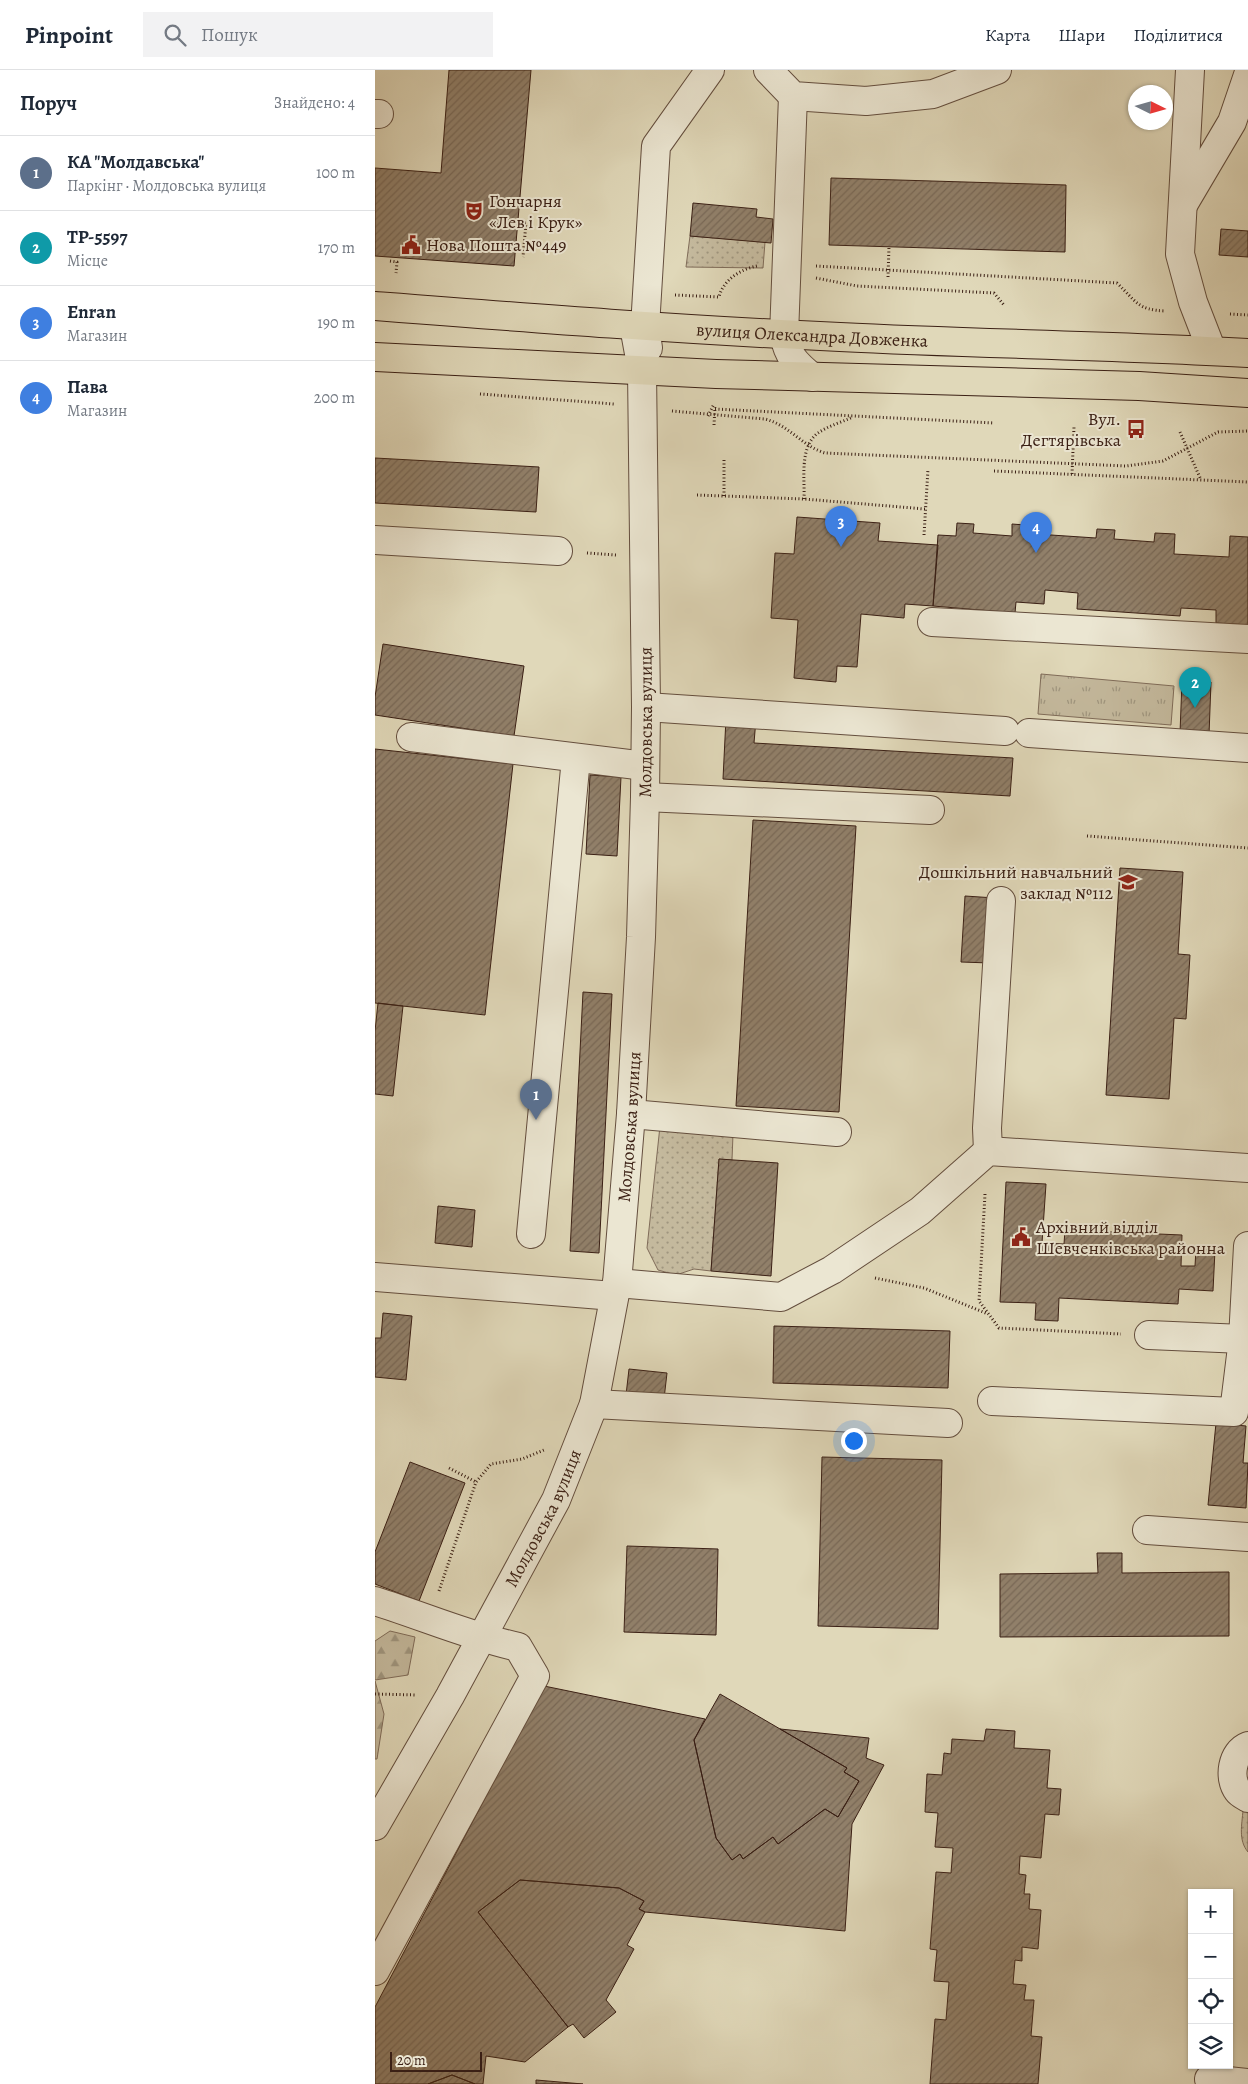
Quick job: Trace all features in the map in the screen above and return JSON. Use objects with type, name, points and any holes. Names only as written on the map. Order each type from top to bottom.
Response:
[{"type":"main road","name":"вулиця Олександра Довженка","points":[[375,306],[639,327],[1248,353]]},
{"type":"main road","points":[[375,357],[647,370],[1139,386],[1248,393]]},
{"type":"street","name":"Молдовська вулиця","points":[[375,1826],[450,1696],[556,1500],[593,1404],[616,1290],[631,1114],[641,937],[645,797],[647,370],[639,327],[656,146],[710,70]]},
{"type":"street","points":[[767,70],[793,96],[866,101],[933,94],[997,70]]},
{"type":"street","points":[[1190,70],[1180,254],[1193,302],[1212,351]]},
{"type":"street","points":[[1181,209],[1233,122],[1248,75]]},
{"type":"street","points":[[793,96],[784,334],[787,348],[794,362],[812,376]]},
{"type":"street","points":[[375,540],[558,552]]},
{"type":"street","points":[[932,622],[1248,639]]},
{"type":"street","points":[[646,707],[1248,748]]},
{"type":"street","points":[[411,737],[645,766]]},
{"type":"street","points":[[531,1234],[572,782],[576,758]]},
{"type":"street","points":[[645,797],[929,810]]},
{"type":"street","points":[[988,1150],[987,1128],[1001,901]]},
{"type":"street","points":[[631,1114],[837,1132]]},
{"type":"street","points":[[375,1277],[781,1297],[833,1270],[920,1210],[988,1150],[1248,1168]]},
{"type":"street","points":[[992,1402],[1234,1412],[1243,1339],[1248,1246]]},
{"type":"street","points":[[1149,1335],[1243,1339]]},
{"type":"street","points":[[593,1404],[948,1423]]},
{"type":"street","points":[[1147,1530],[1248,1537]]},
{"type":"street","points":[[375,1600],[452,1626],[480,1638],[518,1647],[535,1676],[375,1971]]},
{"type":"street","points":[[1248,1746],[1235,1757],[1233,1778],[1238,1791],[1248,1798]]},
{"type":"street","points":[[1209,2079],[1248,2083]]},
{"type":"path","points":[[518,223],[526,223],[523,257]]},
{"type":"path","points":[[888,277],[889,246]]},
{"type":"path","points":[[392,260],[397,262],[396,273]]},
{"type":"path","points":[[815,278],[857,286],[994,292],[1004,305]]},
{"type":"path","points":[[473,394],[620,405]]},
{"type":"path","points":[[708,416],[715,401],[714,425]]},
{"type":"path","points":[[715,409],[994,424]]},
{"type":"path","points":[[671,411],[708,416],[765,419],[778,422],[815,450],[825,453],[1072,464],[1139,465],[1163,461],[1218,432],[1248,432]]},
{"type":"path","points":[[804,500],[805,461],[808,444],[817,433],[853,416]]},
{"type":"path","points":[[1072,474],[1074,427]]},
{"type":"path","points":[[1179,432],[1201,480]]},
{"type":"path","points":[[724,458],[724,496]]},
{"type":"path","points":[[924,535],[928,469]]},
{"type":"path","points":[[994,471],[1248,482]]},
{"type":"path","points":[[697,495],[804,500],[925,509]]},
{"type":"path","points":[[1087,836],[1248,848]]},
{"type":"path","points":[[988,1150],[979,1301],[999,1328],[1149,1335]]},
{"type":"path","points":[[833,1270],[924,1288],[988,1314]]},
{"type":"path","points":[[437,1595],[476,1482],[491,1464],[522,1459],[547,1449]]},
{"type":"path","points":[[449,1468],[476,1482]]},
{"type":"path","points":[[375,1694],[450,1696]]},
{"type":"green space","points":[[690,236],[765,242],[763,268],[686,267]]},
{"type":"green space","points":[[1041,674],[1174,686],[1171,725],[1038,714]]},
{"type":"green space","points":[[660,1126],[733,1134],[732,1160],[719,1159],[711,1271],[694,1269],[676,1275],[658,1270],[647,1248]]},
{"type":"green space","points":[[390,1631],[415,1637],[408,1675],[375,1680],[375,1641]]},
{"type":"green space","points":[[375,1681],[384,1714],[377,1759],[375,1759]]},
{"type":"green space","points":[[1248,1807],[1248,1852],[1241,1832],[1243,1810]]},
{"type":"building","points":[[449,70],[531,70],[514,266],[375,256],[375,168],[441,173]]},
{"type":"building","points":[[831,178],[1066,185],[1065,252],[829,245]]},
{"type":"building","points":[[693,203],[757,209],[756,217],[773,219],[771,243],[690,236]]},
{"type":"building","points":[[1221,229],[1248,231],[1248,257],[1219,255]]},
{"type":"building","points":[[375,458],[539,467],[536,512],[375,503]]},
{"type":"building","points":[[797,517],[880,523],[878,541],[938,545],[933,606],[905,604],[904,618],[861,614],[857,667],[837,666],[836,682],[794,678],[798,620],[771,618],[775,553],[794,554]]},
{"type":"building","points":[[957,523],[974,524],[973,533],[1012,536],[1012,524],[1037,526],[1036,534],[1096,538],[1097,529],[1115,530],[1114,539],[1154,542],[1155,533],[1175,534],[1174,554],[1229,557],[1230,536],[1248,537],[1248,625],[1216,623],[1216,610],[1181,608],[1180,616],[1077,609],[1078,593],[1045,590],[1044,604],[1016,602],[1015,613],[933,606],[938,535],[956,536]]},
{"type":"building","points":[[383,644],[524,666],[514,736],[375,715],[375,697]]},
{"type":"building","points":[[1182,681],[1211,682],[1209,735],[1180,733]]},
{"type":"building","points":[[726,718],[756,719],[754,743],[1013,758],[1010,796],[723,779]]},
{"type":"building","points":[[375,749],[513,764],[485,1015],[375,1003]]},
{"type":"building","points":[[590,775],[621,777],[617,856],[586,854]]},
{"type":"building","points":[[753,820],[856,826],[839,1112],[736,1106]]},
{"type":"building","points":[[1120,868],[1183,872],[1178,954],[1190,955],[1186,1019],[1174,1018],[1169,1099],[1106,1095]]},
{"type":"building","points":[[965,896],[995,898],[990,963],[961,962]]},
{"type":"building","points":[[583,992],[612,994],[599,1253],[570,1251]]},
{"type":"building","points":[[378,1003],[403,1006],[393,1096],[375,1094],[375,1031]]},
{"type":"building","points":[[719,1159],[778,1163],[771,1276],[711,1271]]},
{"type":"building","points":[[1006,1182],[1046,1184],[1042,1243],[1064,1244],[1065,1230],[1182,1235],[1181,1266],[1195,1266],[1196,1249],[1215,1250],[1213,1291],[1179,1289],[1178,1304],[1059,1298],[1058,1321],[1035,1320],[1036,1303],[1000,1302]]},
{"type":"building","points":[[438,1206],[475,1210],[472,1247],[435,1243]]},
{"type":"building","points":[[383,1313],[412,1316],[406,1380],[375,1377],[375,1338],[381,1338]]},
{"type":"building","points":[[774,1326],[950,1331],[948,1388],[773,1383]]},
{"type":"building","points":[[629,1369],[667,1373],[664,1399],[626,1395]]},
{"type":"building","points":[[1216,1423],[1246,1426],[1243,1463],[1248,1463],[1246,1508],[1208,1505]]},
{"type":"building","points":[[822,1457],[942,1460],[938,1629],[818,1626]]},
{"type":"building","points":[[410,1462],[465,1483],[419,1601],[375,1584],[375,1552]]},
{"type":"building","points":[[627,1546],[718,1549],[716,1635],[624,1632]]},
{"type":"building","points":[[1097,1553],[1122,1553],[1122,1573],[1229,1572],[1229,1636],[1000,1637],[1000,1574],[1098,1573]]},
{"type":"building","points":[[544,1686],[705,1719],[694,1740],[716,1838],[732,1860],[740,1854],[743,1859],[773,1837],[778,1844],[825,1809],[838,1817],[859,1781],[844,1772],[847,1768],[780,1729],[869,1738],[866,1758],[884,1765],[852,1824],[845,1931],[645,1912],[639,1909],[644,1901],[619,1888],[520,1880],[478,1912],[568,2027],[525,2062],[486,2056],[483,2084],[475,2084],[452,2075],[428,2084],[375,2084],[375,2007]]},
{"type":"building","points":[[720,1694],[847,1768],[844,1772],[859,1781],[838,1817],[825,1809],[778,1844],[773,1837],[743,1859],[740,1854],[732,1860],[716,1838],[694,1740]]},
{"type":"building","points":[[986,1729],[1015,1731],[1014,1748],[1050,1750],[1047,1788],[1061,1789],[1059,1815],[1045,1814],[1041,1858],[1020,1856],[1019,1874],[1026,1875],[1024,1894],[1030,1894],[1029,1909],[1041,1910],[1038,1949],[1022,1947],[1022,1961],[1015,1960],[1013,1984],[1026,1985],[1024,2000],[1034,2000],[1031,2036],[1042,2037],[1038,2084],[930,2084],[935,2019],[946,2020],[949,1982],[934,1981],[937,1950],[930,1949],[936,1872],[951,1873],[953,1848],[935,1847],[938,1813],[925,1812],[927,1774],[942,1775],[944,1753],[951,1754],[952,1739],[984,1741]]},
{"type":"building","points":[[520,1880],[619,1888],[644,1901],[639,1909],[645,1912],[627,1945],[634,1949],[606,2000],[616,2012],[584,2038],[573,2024],[568,2027],[478,1912]]},
{"type":"building","points":[[452,2075],[475,2084],[428,2084]]},
{"type":"building","points":[[536,2080],[583,2084],[536,2084]]},
{"type":"place","name":"Гончарня «Лев і Крук»","points":[[474,211]]},
{"type":"place","name":"Нова Пошта №449","points":[[411,245]]},
{"type":"place","name":"Вул. Дегтярівська","points":[[1136,429]]},
{"type":"place","name":"Enran","points":[[841,547]]},
{"type":"place","name":"Пава","points":[[1036,553]]},
{"type":"place","name":"ТР-5597","points":[[1195,708]]},
{"type":"place","name":"Дошкільний навчальний заклад №112","points":[[1128,882]]},
{"type":"place","name":"КА \"Молдавська\"","points":[[536,1120]]},
{"type":"place","name":"Архівний відділ Шевченківська районна","points":[[1021,1237]]}]
